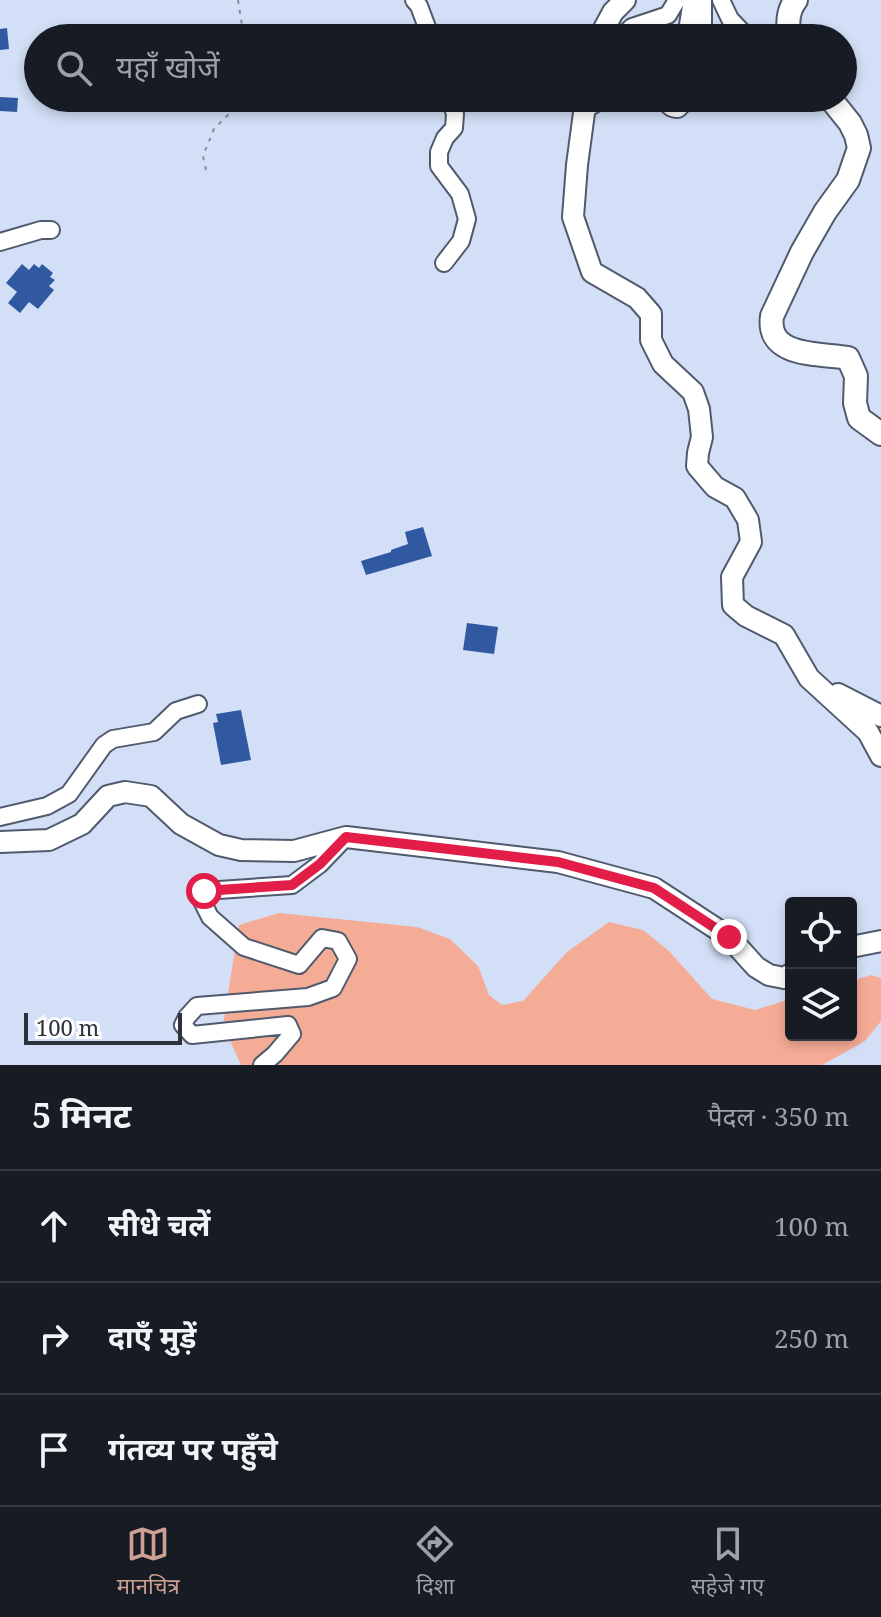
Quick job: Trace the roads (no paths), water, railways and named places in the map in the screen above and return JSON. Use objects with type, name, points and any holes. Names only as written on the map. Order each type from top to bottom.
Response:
[{"type":"highway","points":[[789,24],[788,17],[796,0]]},
{"type":"highway","points":[[841,112],[856,135],[859,148],[848,180],[802,252],[772,316],[771,327],[775,337],[787,347],[848,358],[856,376],[855,403],[859,418],[881,434]]},
{"type":"main road","points":[[607,24],[625,0]]},
{"type":"main road","points":[[588,112],[577,165],[573,217],[592,272],[637,298],[651,314],[651,340],[663,364],[693,392],[699,409],[702,437],[697,466],[715,487],[735,498],[748,520],[751,542],[732,577],[733,605],[746,616],[784,635],[808,677],[868,732],[881,756]]},
{"type":"main road","points":[[808,677],[881,716]]},
{"type":"main road","points":[[0,842],[49,840],[82,824],[108,796],[125,792],[151,796],[181,824],[219,845],[241,850],[294,851],[346,837],[558,862],[654,888],[729,937],[756,967],[769,975],[785,977]]},
{"type":"main road","points":[[857,946],[881,941]]},
{"type":"street","points":[[414,0],[426,24]]},
{"type":"street","points":[[641,24],[668,15],[677,0]]},
{"type":"street","points":[[688,24],[692,0]]},
{"type":"street","points":[[703,0],[703,24]]},
{"type":"street","points":[[721,0],[735,24]]},
{"type":"street","points":[[732,0],[747,24]]},
{"type":"street","points":[[444,263],[461,241],[467,219],[460,194],[439,166],[439,152],[454,128],[454,112]]},
{"type":"street","points":[[0,242],[51,230]]},
{"type":"street","points":[[0,817],[47,806],[69,794],[104,745],[113,739],[154,732],[176,711],[198,704]]},
{"type":"street","points":[[262,1065],[292,1034],[288,1025],[192,1035],[183,1025],[187,1017],[197,1006],[308,997],[333,988],[348,959],[338,941],[322,938],[299,965],[244,947],[210,917],[201,899],[204,891],[292,885],[320,864],[346,837]]}]
